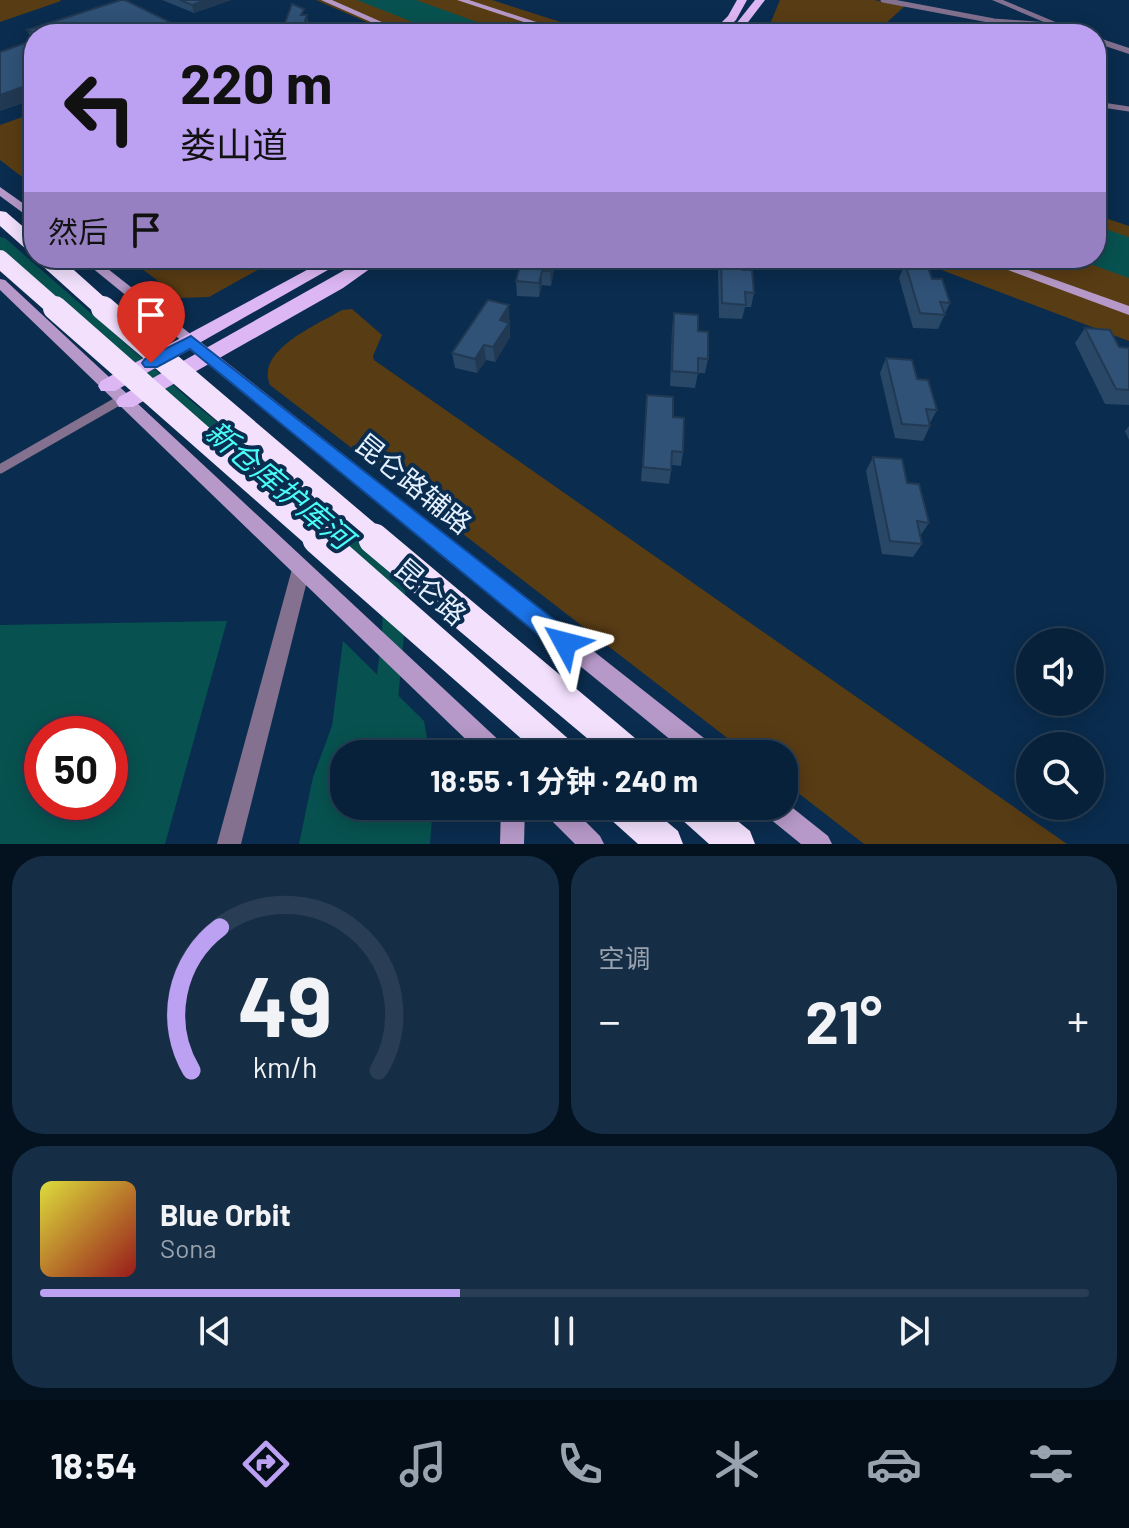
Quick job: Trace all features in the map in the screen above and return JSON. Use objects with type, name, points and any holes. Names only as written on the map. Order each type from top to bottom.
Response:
[{"type":"highway","points":[[0,216],[24,237]]},
{"type":"highway","name":"昆仑路","points":[[0,259],[546,740]]},
{"type":"highway","name":"昆仑路","points":[[58,268],[613,740]]},
{"type":"highway","points":[[637,820],[665,844]]},
{"type":"highway","points":[[709,820],[737,844]]},
{"type":"main road","points":[[325,0],[381,24]]},
{"type":"main road","points":[[461,0],[537,24]]},
{"type":"main road","points":[[726,24],[742,0]]},
{"type":"main road","points":[[741,24],[760,0]]},
{"type":"main road","points":[[0,190],[24,209]]},
{"type":"main road","name":"昆仑路辅路","points":[[98,268],[689,740]]},
{"type":"main road","points":[[119,396],[172,351],[323,268]]},
{"type":"main road","points":[[119,396],[190,367],[362,268]]},
{"type":"main road","points":[[1010,268],[1129,311]]},
{"type":"main road","points":[[0,283],[482,740]]},
{"type":"main road","points":[[512,844],[513,820]]},
{"type":"main road","points":[[567,820],[592,844]]},
{"type":"main road","points":[[790,820],[820,844]]},
{"type":"street","points":[[996,0],[1057,24]]},
{"type":"street","points":[[1106,43],[1129,51]]},
{"type":"street","points":[[229,844],[301,569]]},
{"type":"lane","points":[[883,0],[1012,24]]},
{"type":"lane","points":[[1106,106],[1129,109]]},
{"type":"lane","points":[[0,469],[119,396]]},
{"type":"shaded area","points":[[0,0],[60,0],[61,1],[0,22]]},
{"type":"shaded area","points":[[316,0],[492,0],[567,24],[371,24]]},
{"type":"shaded area","points":[[357,0],[416,0],[482,24],[418,24]]},
{"type":"shaded area","points":[[780,0],[874,0],[905,6],[885,24],[770,24]]},
{"type":"shaded area","points":[[24,116],[24,178],[0,160],[0,125]]},
{"type":"shaded area","points":[[1106,218],[1129,226],[1129,341],[936,268],[1106,268]]},
{"type":"shaded area","points":[[1106,229],[1129,237],[1129,278],[1101,268],[1106,268]]},
{"type":"shaded area","points":[[141,268],[261,268],[209,297],[180,298]]},
{"type":"shaded area","points":[[352,309],[382,335],[374,360],[1016,808],[1016,820],[1033,820],[1067,844],[864,844],[798,793],[798,740],[730,740],[270,385],[268,372],[271,361],[280,350],[291,340],[342,310]]},
{"type":"shaded area","points":[[227,621],[165,844],[0,844],[0,625]]},
{"type":"shaded area","points":[[343,641],[424,721],[427,740],[330,740],[330,820],[432,820],[430,844],[299,844],[313,777],[332,726]]},
{"type":"building","points":[[125,0],[174,24],[46,24]]},
{"type":"building","points":[[180,0],[205,0],[192,5]]},
{"type":"building","points":[[292,4],[304,9],[301,15],[307,15],[304,24],[285,24]]},
{"type":"building","points":[[24,44],[24,87],[0,95],[0,52]]},
{"type":"building","points":[[519,268],[551,268],[550,271],[542,271],[539,283],[516,281]]},
{"type":"building","points":[[721,268],[752,270],[754,293],[745,292],[746,305],[722,303]]},
{"type":"building","points":[[906,268],[928,268],[932,279],[942,279],[950,303],[940,302],[945,315],[920,313]]},
{"type":"building","points":[[488,300],[509,305],[500,320],[509,323],[493,347],[484,345],[475,359],[452,353]]},
{"type":"building","points":[[674,313],[698,315],[698,331],[708,332],[708,359],[698,358],[698,373],[672,371]]},
{"type":"building","points":[[1085,328],[1110,330],[1119,347],[1129,348],[1129,390],[1116,389]]},
{"type":"building","points":[[886,358],[912,360],[917,379],[928,380],[937,410],[926,409],[930,426],[902,424]]},
{"type":"building","points":[[647,395],[673,397],[673,417],[684,418],[683,452],[672,451],[671,470],[643,467]]},
{"type":"building","points":[[873,457],[902,459],[907,483],[919,484],[929,523],[917,521],[922,544],[890,541]]},
{"type":"waterway","name":"新仓库护库河","points":[[0,241],[24,262]]},
{"type":"waterway","name":"新仓库护库河","points":[[30,268],[184,405],[378,565],[394,589],[393,635],[382,740]]},
{"type":"route","points":[[151,363],[191,342],[565,643]]}]
